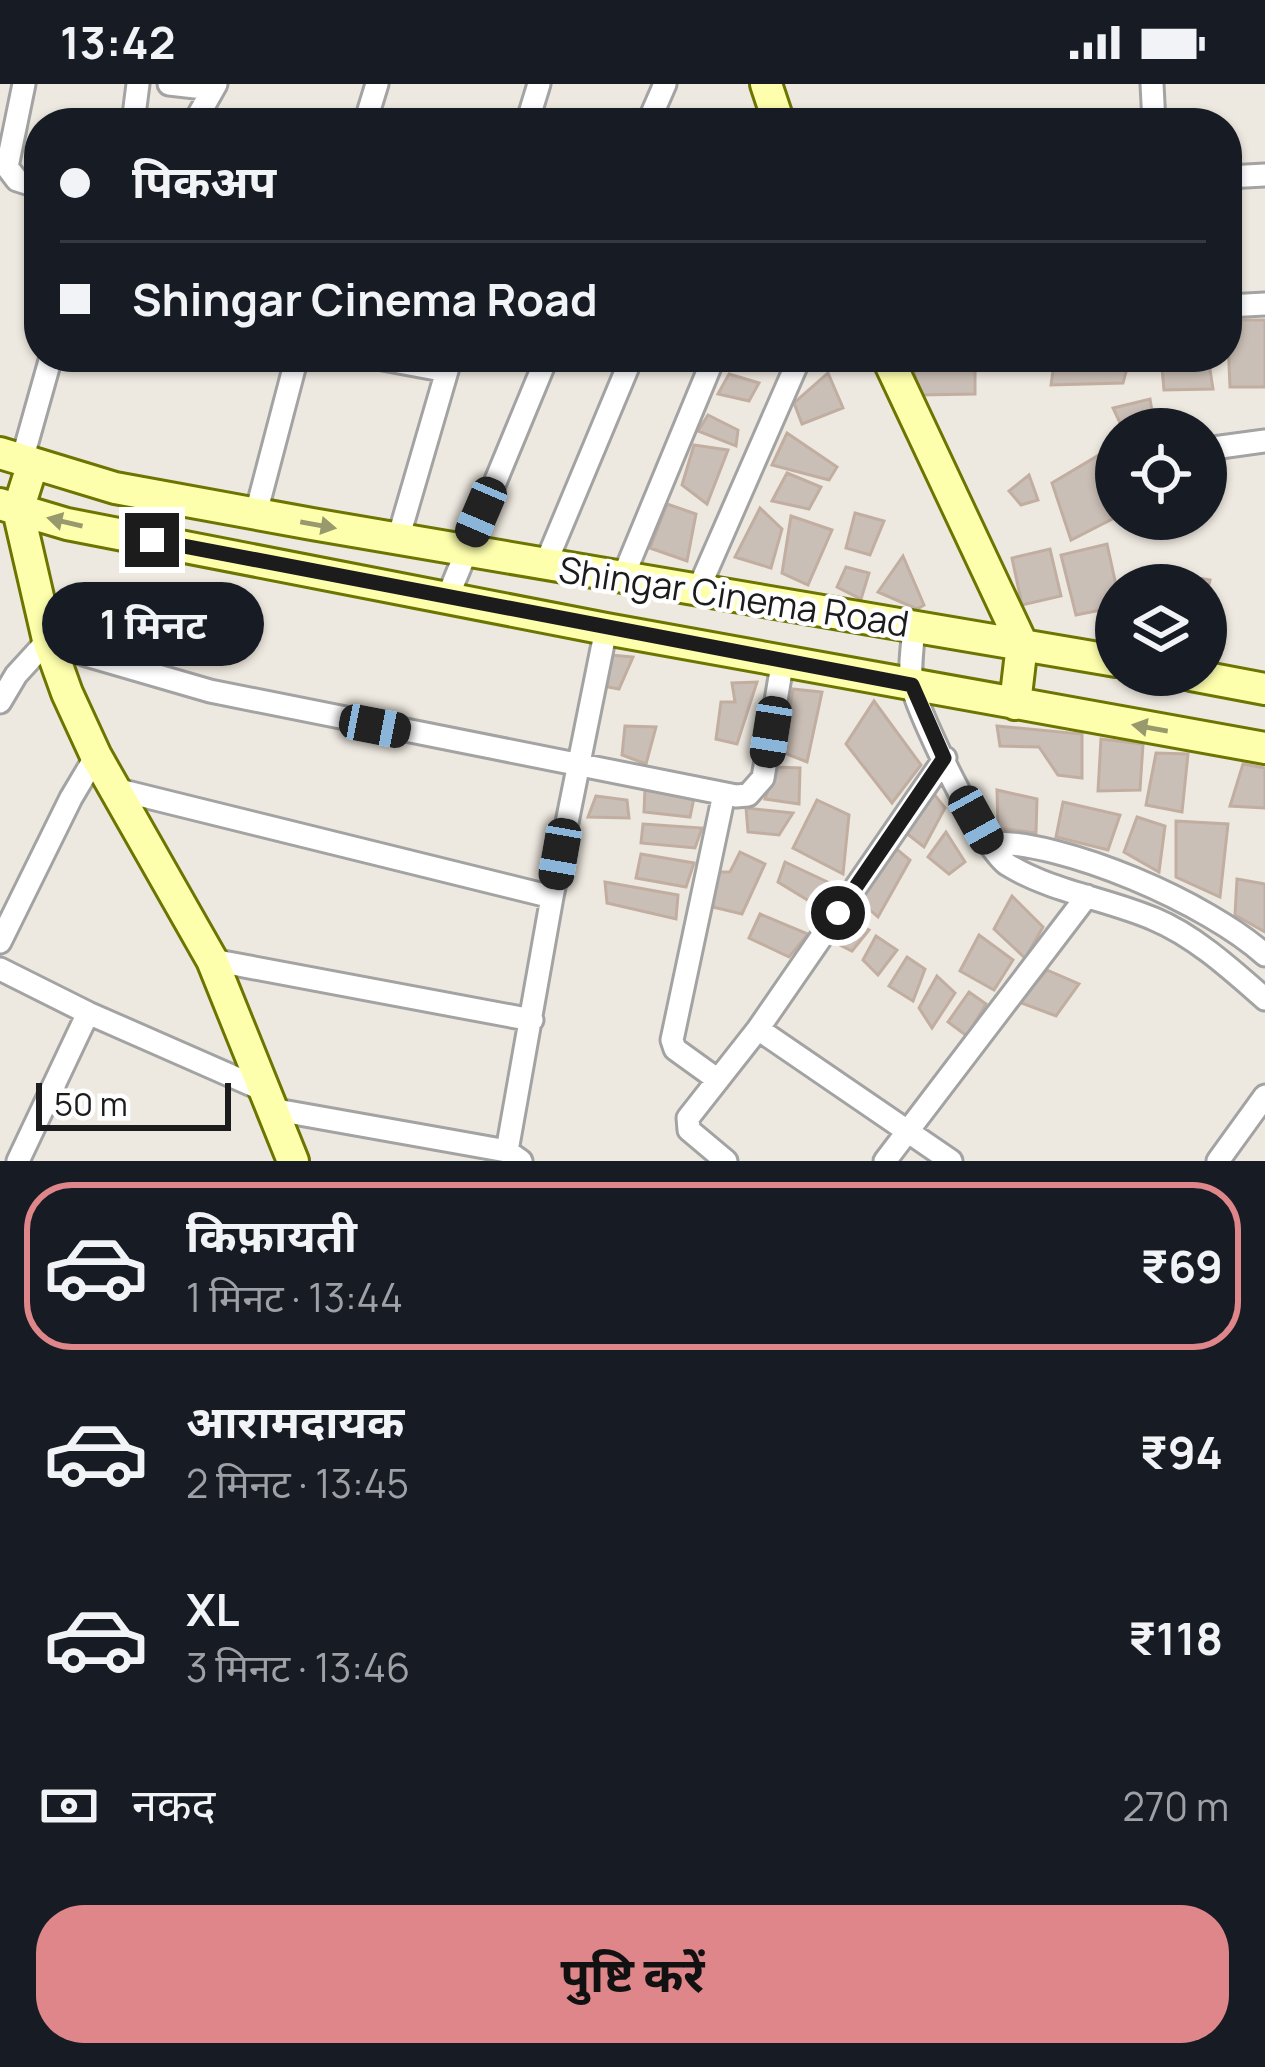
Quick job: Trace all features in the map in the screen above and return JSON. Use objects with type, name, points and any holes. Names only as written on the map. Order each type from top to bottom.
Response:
[{"type":"street","points":[[24,84],[7,167],[24,182]]},
{"type":"street","points":[[170,84],[214,87]]},
{"type":"street","points":[[46,372],[15,458],[4,506],[41,647],[90,766],[293,1161]]},
{"type":"street","points":[[256,513],[293,372]]},
{"type":"street","points":[[398,539],[447,372]]},
{"type":"street","points":[[448,596],[542,372]]},
{"type":"street","points":[[545,565],[626,372]]},
{"type":"street","points":[[623,578],[708,372]]},
{"type":"street","points":[[698,590],[793,372]]},
{"type":"street","points":[[894,372],[1022,644],[1015,704]]},
{"type":"street","points":[[1227,446],[1265,441]]},
{"type":"street","name":"Shingar Cinema Road","points":[[15,458],[115,488],[1095,657]]},
{"type":"street","name":"Shingar Cinema Road","points":[[4,506],[67,524],[606,628],[1265,748]]},
{"type":"street","points":[[914,626],[912,685],[988,843],[1006,864],[1157,920],[1226,965],[1265,999]]},
{"type":"street","points":[[0,969],[257,1093],[514,1156],[552,897],[606,628]]},
{"type":"street","points":[[0,702],[41,647]]},
{"type":"street","points":[[41,647],[210,691],[724,794],[748,794],[763,778],[783,659]]},
{"type":"street","points":[[1227,681],[1265,688]]},
{"type":"street","points":[[725,1161],[687,1126],[688,1118],[758,1029],[944,758]]},
{"type":"street","points":[[90,766],[115,789],[212,959],[257,1093],[270,1161]]},
{"type":"street","points":[[0,942],[90,766]]},
{"type":"street","points":[[115,789],[552,897]]},
{"type":"street","points":[[718,1080],[675,1048],[672,1040],[724,794]]},
{"type":"street","points":[[988,843],[1017,842],[1161,891],[1223,924],[1265,955]]},
{"type":"street","points":[[885,1161],[1087,896]]},
{"type":"street","points":[[212,959],[532,1020]]},
{"type":"street","points":[[18,1161],[88,1013]]},
{"type":"street","points":[[758,1029],[951,1161]]},
{"type":"street","points":[[1218,1161],[1265,1096]]},
{"type":"building","points":[[1242,320],[1265,320],[1265,387],[1230,387],[1229,372],[1242,372]]},
{"type":"building","points":[[914,372],[975,372],[975,394],[919,395]]},
{"type":"building","points":[[1053,372],[1126,372],[1123,383],[1051,385]]},
{"type":"building","points":[[1162,372],[1210,372],[1213,389],[1164,390]]},
{"type":"building","points":[[828,373],[843,408],[802,424],[794,403]]},
{"type":"building","points":[[729,374],[759,383],[749,401],[718,394]]},
{"type":"building","points":[[1150,399],[1152,408],[1113,408]]},
{"type":"building","points":[[708,415],[738,430],[736,446],[698,431]]},
{"type":"building","points":[[787,433],[837,467],[829,480],[772,465]]},
{"type":"building","points":[[694,445],[728,450],[707,504],[682,485]]},
{"type":"building","points":[[1095,457],[1095,528],[1071,540],[1052,483]]},
{"type":"building","points":[[787,473],[821,487],[809,509],[772,501]]},
{"type":"building","points":[[1029,475],[1038,500],[1021,505],[1009,491]]},
{"type":"building","points":[[667,504],[696,514],[687,561],[650,548]]},
{"type":"building","points":[[760,508],[782,529],[771,568],[735,557]]},
{"type":"building","points":[[855,513],[884,521],[870,555],[846,548]]},
{"type":"building","points":[[791,516],[832,530],[808,585],[782,573]]},
{"type":"building","points":[[1107,544],[1111,564],[1095,564],[1095,611],[1076,615],[1061,555]]},
{"type":"building","points":[[1050,549],[1061,596],[1022,605],[1012,558]]},
{"type":"building","points":[[903,556],[924,605],[917,609],[878,592]]},
{"type":"building","points":[[846,567],[869,573],[861,599],[837,587]]},
{"type":"building","points":[[611,655],[633,657],[619,689],[603,686]]},
{"type":"building","points":[[757,682],[737,744],[716,739],[721,702],[735,702],[732,683]]},
{"type":"building","points":[[793,689],[822,692],[807,762],[782,752]]},
{"type":"building","points":[[874,701],[921,765],[892,803],[846,744]]},
{"type":"building","points":[[625,726],[656,727],[646,764],[622,755]]},
{"type":"building","points":[[997,726],[1082,734],[1082,778],[1058,775],[1039,747],[1000,746]]},
{"type":"building","points":[[1101,739],[1143,744],[1140,790],[1098,791]]},
{"type":"building","points":[[1156,753],[1188,754],[1182,812],[1146,805]]},
{"type":"building","points":[[1243,764],[1265,768],[1265,808],[1230,806]]},
{"type":"building","points":[[776,767],[800,768],[799,804],[765,799]]},
{"type":"building","points":[[645,788],[694,798],[690,817],[644,812]]},
{"type":"building","points":[[997,790],[1037,799],[1036,833],[998,828]]},
{"type":"building","points":[[934,794],[945,808],[924,847],[906,833]]},
{"type":"building","points":[[596,796],[627,800],[629,818],[588,817]]},
{"type":"building","points":[[817,800],[849,815],[843,874],[793,848]]},
{"type":"building","points":[[1063,802],[1120,815],[1108,850],[1056,837]]},
{"type":"building","points":[[746,808],[793,813],[779,835],[748,832]]},
{"type":"building","points":[[1137,817],[1165,826],[1159,872],[1124,852]]},
{"type":"building","points":[[1176,821],[1228,824],[1220,897],[1176,877]]},
{"type":"building","points":[[643,824],[702,828],[695,848],[641,843]]},
{"type":"building","points":[[946,832],[965,862],[949,874],[928,857]]},
{"type":"building","points":[[894,847],[910,860],[878,917],[861,902]]},
{"type":"building","points":[[740,852],[765,864],[742,914],[713,907],[716,872],[730,872]]},
{"type":"building","points":[[641,854],[694,863],[686,887],[636,878]]},
{"type":"building","points":[[785,862],[834,885],[819,907],[778,882]]},
{"type":"building","points":[[1237,879],[1265,884],[1265,932],[1235,915]]},
{"type":"building","points":[[605,882],[678,895],[676,919],[607,903]]},
{"type":"building","points":[[1012,896],[1043,927],[1025,958],[994,929]]},
{"type":"building","points":[[760,914],[808,934],[789,957],[749,938]]},
{"type":"building","points":[[854,922],[869,930],[852,951],[836,943]]},
{"type":"building","points":[[979,935],[1013,960],[994,990],[960,971]]},
{"type":"building","points":[[876,936],[897,950],[878,975],[863,960]]},
{"type":"building","points":[[907,957],[925,969],[913,1001],[889,986]]},
{"type":"building","points":[[1047,970],[1079,984],[1056,1016],[1019,1002]]},
{"type":"building","points":[[937,976],[955,993],[932,1028],[919,1008]]},
{"type":"building","points":[[969,992],[986,1004],[967,1036],[948,1022]]},
{"type":"route","points":[[152,540],[912,685],[944,758],[838,913]]}]
